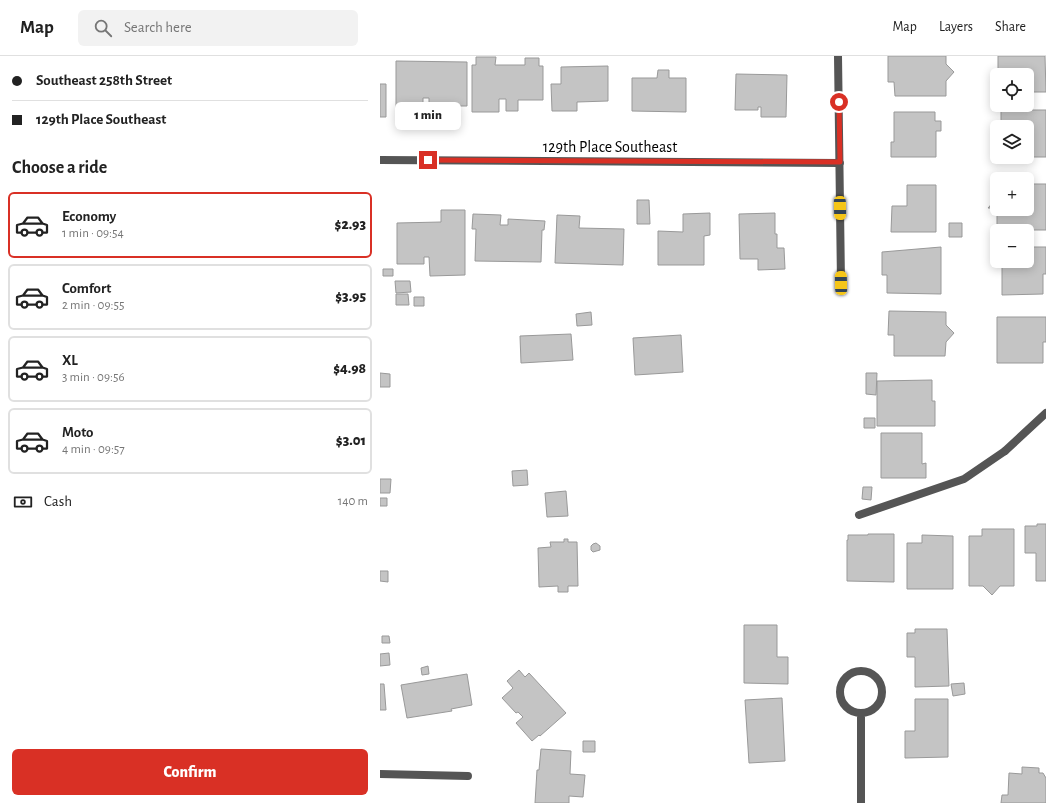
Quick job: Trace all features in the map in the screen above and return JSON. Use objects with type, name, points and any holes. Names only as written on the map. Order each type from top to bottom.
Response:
[{"type":"street","points":[[838,56],[841,283]]},
{"type":"street","name":"129th Place Southeast","points":[[380,160],[840,162]]},
{"type":"street","points":[[858,515],[964,479],[1005,451],[1046,413]]},
{"type":"street","points":[[860,671],[869,673],[876,677],[882,692],[876,707],[869,712],[861,713],[853,712],[846,707],[841,700],[839,692],[841,684],[846,677],[860,671]]},
{"type":"street","points":[[861,713],[861,803]]},
{"type":"street","points":[[380,774],[468,776]]},
{"type":"building","points":[[888,56],[946,56],[946,64],[954,72],[946,81],[946,96],[895,96],[894,82],[888,82]]},
{"type":"building","points":[[998,56],[1045,56],[1046,92],[1034,92],[1034,68],[998,68]]},
{"type":"building","points":[[476,57],[496,57],[495,65],[525,65],[525,58],[539,58],[539,66],[543,66],[543,100],[518,100],[518,111],[506,111],[506,99],[499,99],[499,112],[472,112],[472,65],[476,65]]},
{"type":"building","points":[[396,61],[467,62],[467,106],[429,106],[429,98],[423,98],[423,111],[396,110]]},
{"type":"building","points":[[608,66],[608,101],[577,102],[577,111],[552,111],[551,84],[561,84],[561,67]]},
{"type":"building","points":[[658,70],[669,70],[669,78],[686,78],[686,112],[632,111],[632,78],[657,78]]},
{"type":"building","points":[[736,74],[787,75],[786,117],[761,117],[761,107],[758,107],[758,110],[735,110]]},
{"type":"building","points":[[380,84],[386,84],[386,117],[380,117]]},
{"type":"building","points":[[1034,110],[1046,110],[1046,157],[1034,157],[1034,120],[1001,120],[1001,112],[1034,112]]},
{"type":"building","points":[[894,112],[935,112],[935,121],[941,121],[941,131],[936,131],[936,157],[891,157],[891,142],[894,142]]},
{"type":"building","points":[[1034,184],[1046,184],[1046,230],[1034,230],[1034,224],[997,224],[997,216],[1034,216]]},
{"type":"building","points":[[907,185],[936,185],[936,232],[891,232],[892,206],[907,206]]},
{"type":"building","points":[[637,200],[649,200],[650,224],[637,224]]},
{"type":"building","points":[[441,210],[465,210],[465,275],[430,276],[429,257],[424,257],[424,264],[397,264],[397,223],[441,222]]},
{"type":"building","points":[[710,213],[710,235],[704,236],[704,265],[658,265],[658,231],[683,232],[683,214]]},
{"type":"building","points":[[775,213],[777,248],[784,248],[785,269],[758,270],[758,259],[740,259],[739,214]]},
{"type":"building","points":[[473,214],[501,215],[500,225],[508,225],[508,219],[545,221],[544,230],[542,230],[541,262],[475,261],[476,229],[472,229]]},
{"type":"building","points":[[557,215],[580,216],[579,228],[624,229],[623,265],[555,263]]},
{"type":"building","points":[[949,223],[962,223],[962,237],[949,237]]},
{"type":"building","points":[[941,247],[941,294],[887,293],[887,275],[882,275],[882,252]]},
{"type":"building","points":[[1034,247],[1046,247],[1046,274],[1043,274],[1043,294],[1002,295],[1002,268],[1034,268]]},
{"type":"building","points":[[383,269],[393,269],[393,276],[383,276]]},
{"type":"building","points":[[395,281],[410,281],[411,292],[396,293]]},
{"type":"building","points":[[396,294],[408,294],[409,305],[396,305]]},
{"type":"building","points":[[414,297],[424,297],[424,306],[414,306]]},
{"type":"building","points":[[889,311],[946,312],[946,325],[954,333],[946,342],[945,356],[894,356],[894,335],[888,335]]},
{"type":"building","points":[[591,312],[592,325],[577,326],[576,314]]},
{"type":"building","points":[[997,317],[1046,317],[1046,342],[1043,342],[1043,363],[997,363]]},
{"type":"building","points":[[571,334],[573,360],[521,363],[520,336]]},
{"type":"building","points":[[681,335],[683,372],[635,375],[633,338]]},
{"type":"building","points":[[380,373],[390,374],[390,387],[380,387]]},
{"type":"building","points":[[866,373],[877,373],[876,395],[866,394]]},
{"type":"building","points":[[932,380],[932,401],[935,401],[935,426],[877,426],[877,381]]},
{"type":"building","points":[[864,418],[875,418],[875,428],[864,428]]},
{"type":"building","points":[[881,433],[922,433],[922,464],[926,463],[926,478],[881,478]]},
{"type":"building","points":[[527,470],[528,485],[513,486],[512,471]]},
{"type":"building","points":[[380,479],[391,479],[390,493],[380,493]]},
{"type":"building","points":[[863,487],[872,487],[871,500],[862,499]]},
{"type":"building","points":[[566,491],[568,516],[547,517],[545,493]]},
{"type":"building","points":[[380,498],[387,498],[387,506],[380,506]]},
{"type":"building","points":[[1037,524],[1046,524],[1046,581],[1036,581],[1036,553],[1025,553],[1025,526],[1037,526]]},
{"type":"building","points":[[982,529],[1014,529],[1014,586],[1000,586],[992,595],[983,586],[969,586],[969,536],[982,536]]},
{"type":"building","points":[[894,534],[894,582],[847,581],[848,535]]},
{"type":"building","points":[[922,535],[953,536],[953,589],[907,589],[907,543],[922,543]]},
{"type":"building","points":[[564,539],[568,539],[568,542],[577,542],[578,586],[568,586],[568,592],[558,592],[558,586],[539,587],[538,548],[551,547],[550,542],[564,542]]},
{"type":"building","points":[[596,543],[600,546],[600,550],[593,552],[591,550],[591,546]]},
{"type":"building","points":[[380,571],[388,571],[388,582],[380,581]]},
{"type":"building","points":[[744,625],[777,625],[777,657],[788,657],[788,684],[744,683]]},
{"type":"building","points":[[915,629],[947,629],[949,686],[915,687],[915,657],[907,657],[907,633],[915,633]]},
{"type":"building","points":[[382,636],[389,636],[390,643],[382,643]]},
{"type":"building","points":[[389,653],[390,665],[380,666],[380,654]]},
{"type":"building","points":[[428,666],[429,674],[422,675],[421,668]]},
{"type":"building","points":[[519,670],[525,677],[529,673],[566,713],[540,736],[539,735],[532,741],[516,723],[523,717],[518,712],[516,713],[502,698],[513,688],[507,681]]},
{"type":"building","points":[[467,674],[472,705],[451,709],[452,711],[407,718],[401,685]]},
{"type":"building","points":[[964,683],[965,694],[953,696],[951,684]]},
{"type":"building","points":[[380,684],[384,684],[386,710],[380,710]]},
{"type":"building","points":[[782,698],[785,761],[749,763],[745,700]]},
{"type":"building","points":[[915,699],[948,699],[948,757],[905,758],[905,731],[915,731]]},
{"type":"building","points":[[583,741],[595,741],[595,752],[583,752]]},
{"type":"building","points":[[541,749],[571,751],[570,774],[585,775],[583,797],[569,796],[569,803],[535,803],[537,770],[539,770]]},
{"type":"building","points":[[1022,767],[1039,768],[1039,773],[1043,773],[1046,778],[1046,803],[1001,803],[1002,795],[1008,795],[1009,773],[1022,774]]},
{"type":"route","points":[[428,160],[840,162],[839,102]]}]
